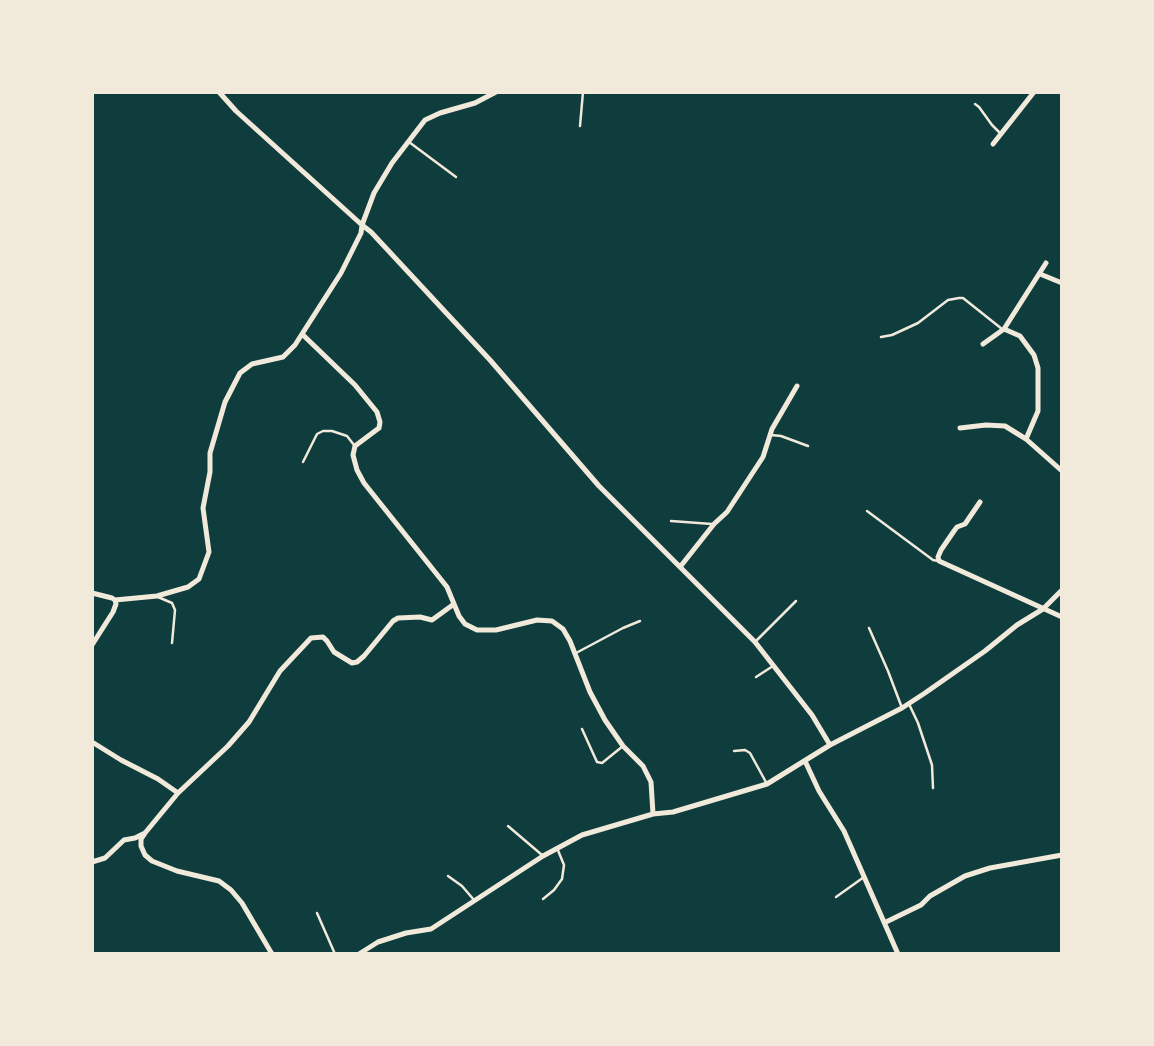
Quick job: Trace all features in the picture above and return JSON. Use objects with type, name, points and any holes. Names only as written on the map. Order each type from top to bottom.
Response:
[{"type":"street","points":[[219,92],[236,111],[371,232],[490,360],[599,486],[755,642],[812,715],[830,745]]},
{"type":"street","points":[[92,593],[115,600],[157,596],[188,587],[199,579],[209,552],[203,508],[210,472],[210,453],[224,402],[240,373],[252,364],[282,357],[295,346],[341,273],[361,233],[362,225],[374,193],[392,162],[425,120],[440,113],[475,103],[496,92]]},
{"type":"street","points":[[993,144],[1034,92]]},
{"type":"street","points":[[983,344],[1004,329],[1046,263]]},
{"type":"street","points":[[1040,274],[1062,283]]},
{"type":"street","points":[[1004,329],[1020,336],[1034,356],[1038,368],[1038,411],[1026,439]]},
{"type":"street","points":[[302,334],[355,385],[377,412],[380,422],[379,428],[355,446],[355,462],[364,483],[446,587],[459,616],[465,624],[477,630],[496,630],[538,620],[552,621],[563,629],[590,692],[605,720],[623,746],[643,766],[651,782],[653,814]]},
{"type":"street","points":[[680,567],[714,524],[727,512],[758,465],[763,457],[772,429],[797,386]]},
{"type":"street","points":[[960,428],[986,425],[1006,426],[1026,439],[1062,471]]},
{"type":"street","points":[[980,502],[965,524],[957,527],[954,531],[941,550],[938,557],[939,561],[1062,617]]},
{"type":"street","points":[[359,954],[378,942],[406,933],[430,929],[543,856],[582,835],[653,814],[673,812],[767,784],[830,745],[909,704],[985,651],[1016,625],[1043,609],[1062,590]]},
{"type":"street","points":[[92,645],[113,612],[116,604],[115,600]]},
{"type":"street","points":[[272,954],[242,903],[231,890],[219,881],[177,871],[152,861],[145,855],[141,846],[141,840],[178,793],[228,746],[249,722],[280,672],[311,638],[323,637],[328,641],[334,652],[352,664],[364,656],[393,621],[398,618],[432,620],[454,604]]},
{"type":"street","points":[[92,742],[121,760],[158,778],[178,793]]},
{"type":"street","points":[[805,761],[819,791],[844,831],[886,922],[898,954]]},
{"type":"street","points":[[92,862],[105,858],[124,840],[135,838],[145,833]]},
{"type":"street","points":[[886,922],[921,905],[930,896],[966,876],[990,868],[1062,855]]},
{"type":"lane","points":[[580,126],[582,92]]},
{"type":"lane","points":[[975,104],[1001,134]]},
{"type":"lane","points":[[408,141],[456,177]]},
{"type":"lane","points":[[881,337],[892,335],[918,323],[948,300],[959,298],[963,298],[1004,329]]},
{"type":"lane","points":[[303,462],[317,434],[323,431],[332,430],[347,436],[355,446]]},
{"type":"lane","points":[[771,435],[781,436],[808,446]]},
{"type":"lane","points":[[867,511],[934,560],[939,561]]},
{"type":"lane","points":[[671,521],[714,524]]},
{"type":"lane","points":[[157,596],[172,603],[176,610],[172,643]]},
{"type":"lane","points":[[755,642],[796,601]]},
{"type":"lane","points":[[575,654],[640,621]]},
{"type":"lane","points":[[868,628],[888,671],[902,708]]},
{"type":"lane","points":[[756,677],[773,666]]},
{"type":"lane","points":[[909,704],[918,723],[932,765],[933,788]]},
{"type":"lane","points":[[582,729],[597,762],[602,763],[623,746]]},
{"type":"lane","points":[[734,751],[745,750],[750,753],[767,784]]},
{"type":"lane","points":[[508,826],[543,856]]},
{"type":"lane","points":[[543,899],[554,890],[562,879],[564,864],[557,848]]},
{"type":"lane","points":[[448,876],[462,886],[475,901]]},
{"type":"lane","points":[[836,897],[865,876]]},
{"type":"lane","points":[[317,913],[335,954]]}]
